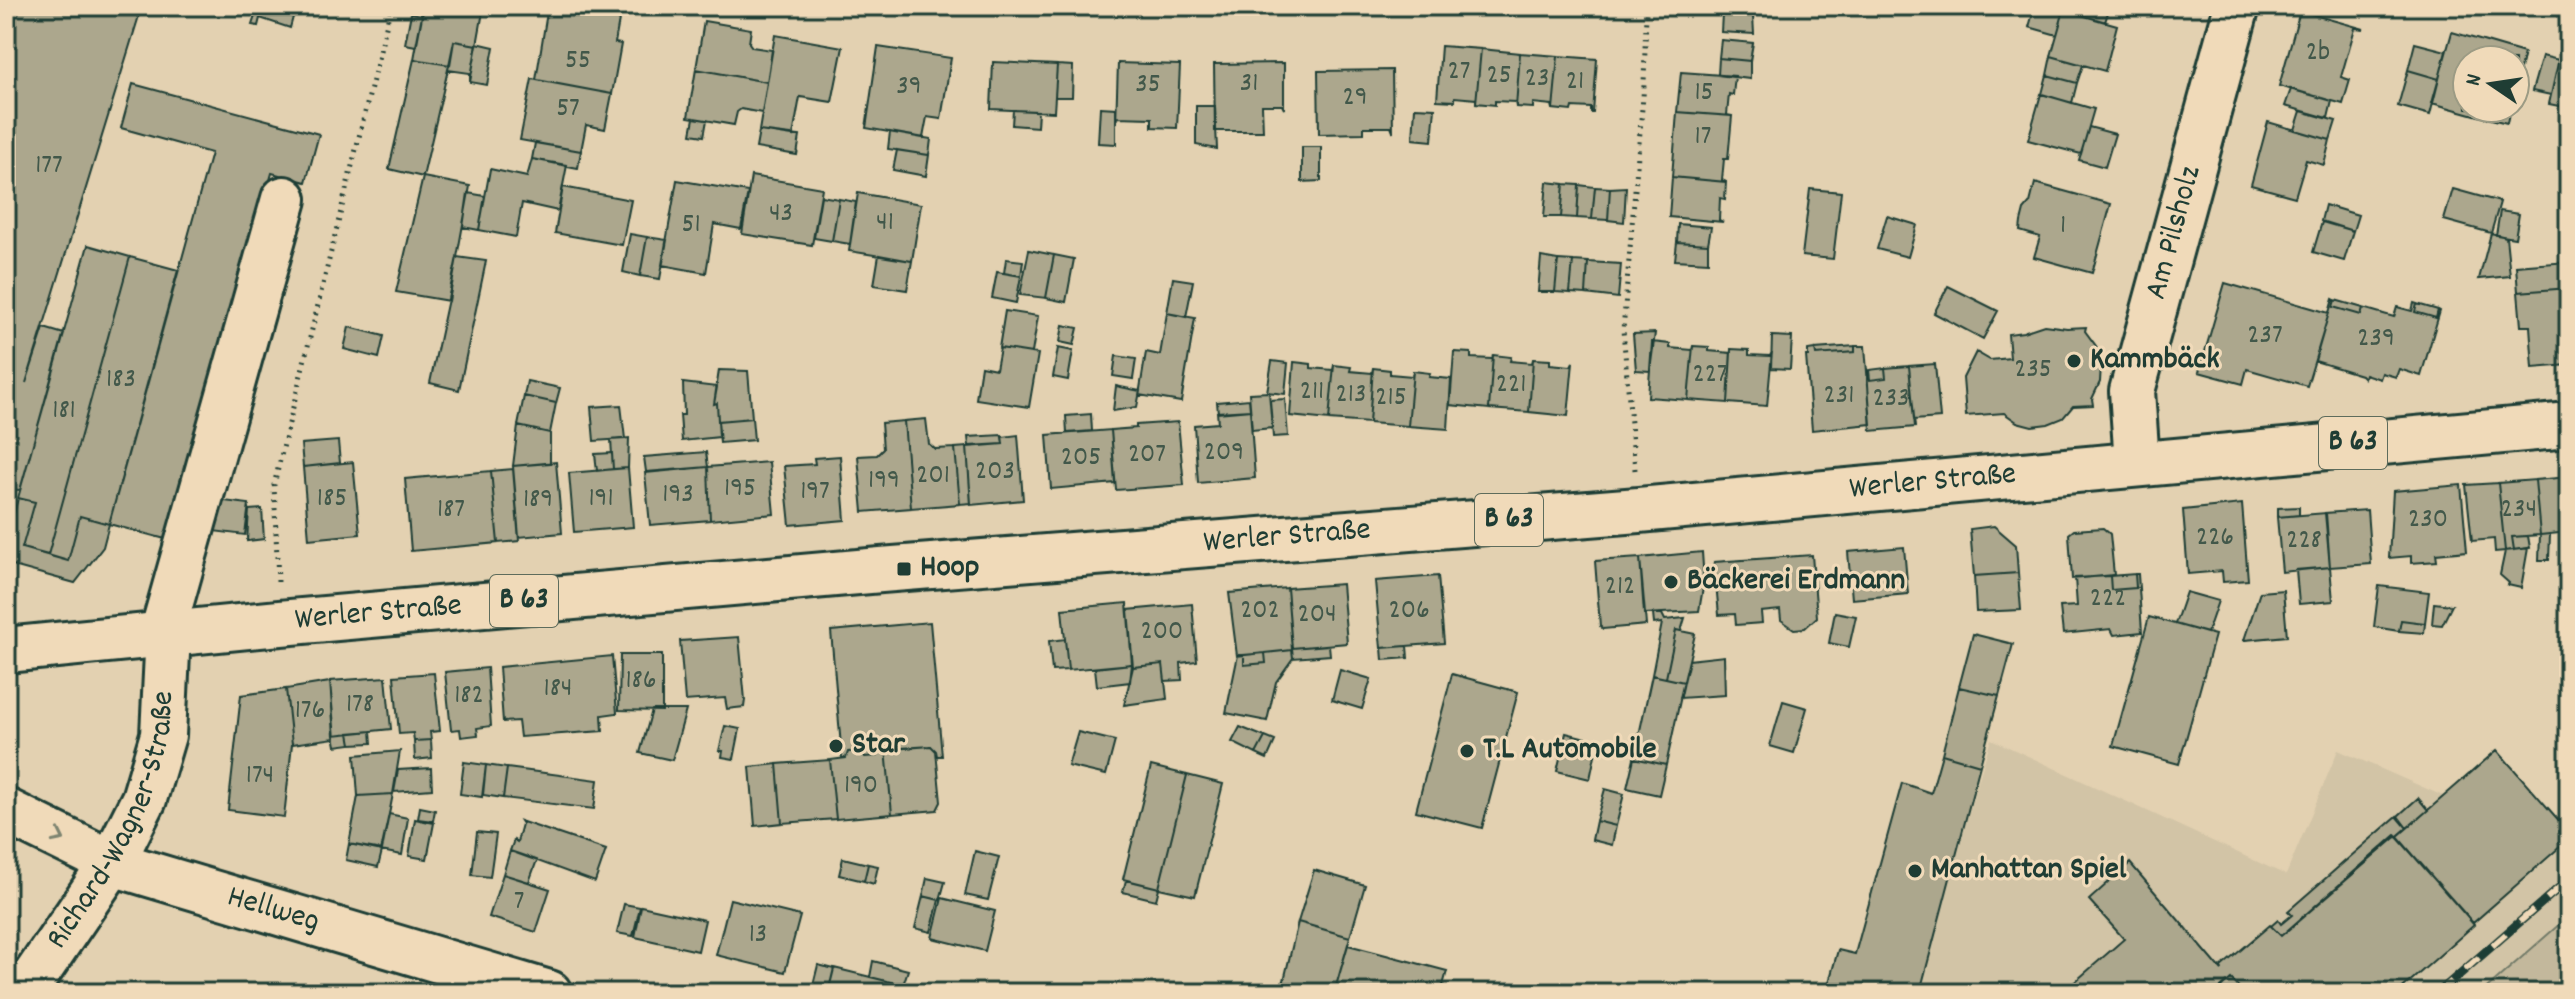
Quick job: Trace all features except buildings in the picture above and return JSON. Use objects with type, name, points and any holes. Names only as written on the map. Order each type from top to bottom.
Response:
[{"type":"main road","name":"Am Pilsholz","points":[[2137,463],[2132,391],[2237,6]]},
{"type":"main road","name":"Richard-Wagner-Straße","points":[[20,993],[36,975],[112,863],[144,799],[163,735],[165,634],[284,199]]},
{"type":"main road","name":"Werler Straße","points":[[6,650],[849,573],[1639,510],[2569,425]]},
{"type":"main road","name":"Hellweg","points":[[6,811],[112,863],[549,993]]},
{"type":"path","points":[[280,623],[274,485],[391,6]]},
{"type":"path","points":[[1639,510],[1623,330],[1644,85],[1646,13],[1640,6]]},
{"type":"shaded area","points":[[1991,739],[2286,875],[2338,750],[2569,851],[2569,916],[2481,993],[1914,993]]},
{"type":"shaded area","points":[[2569,916],[2569,993],[2481,993]]},
{"type":"railway","points":[[2438,993],[2569,879]]},
{"type":"place","name":"Kammbäck","points":[[2074,361]]},
{"type":"place","name":"Hoop","points":[[904,569]]},
{"type":"place","name":"Bäckerei Erdmann","points":[[1671,582]]},
{"type":"place","name":"Star","points":[[836,746]]},
{"type":"place","name":"T.L Automobile","points":[[1467,751]]},
{"type":"place","name":"Manhattan Spiel","points":[[1915,871]]}]
